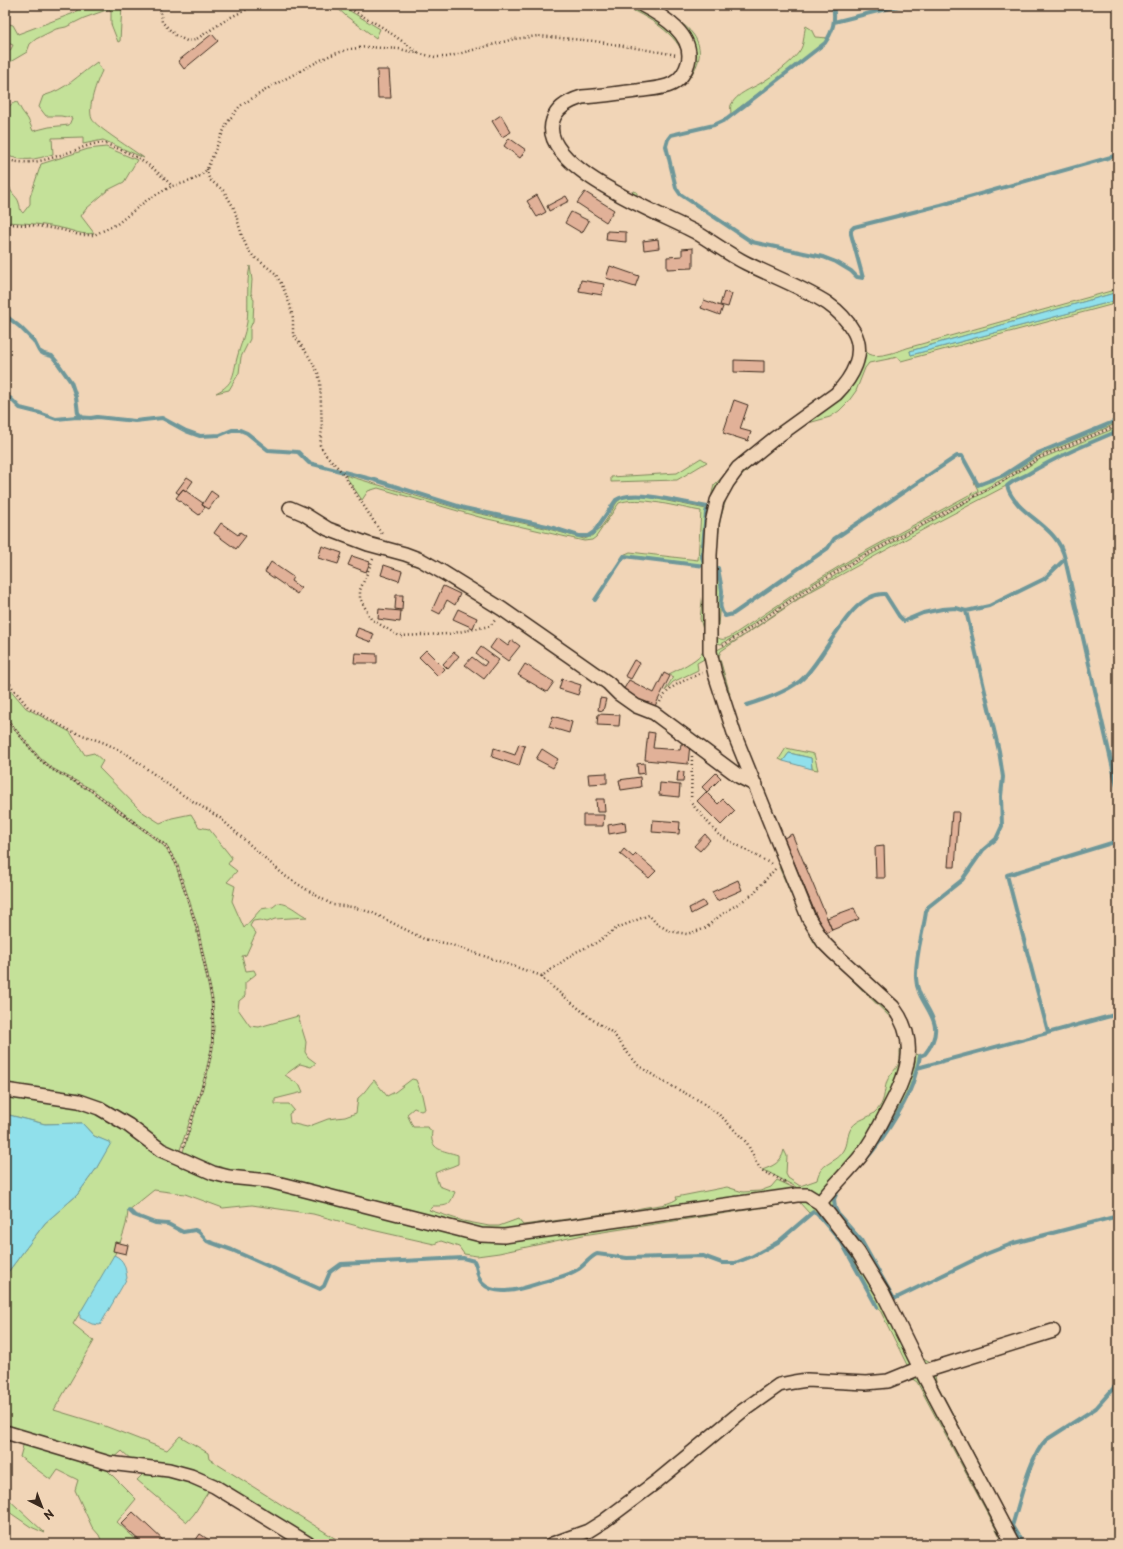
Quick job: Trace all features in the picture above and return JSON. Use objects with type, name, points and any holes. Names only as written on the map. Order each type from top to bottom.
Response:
[{"type":"street","points":[[642,5],[659,15],[676,28],[686,42],[689,50],[689,58],[684,72],[679,79],[666,86],[582,97],[572,100],[562,106],[554,117],[551,126],[553,136],[558,146],[573,163],[603,186],[640,207],[696,233],[723,251],[745,263],[827,303],[853,330],[856,337],[858,350],[858,356],[853,372],[844,386],[836,394],[775,438],[738,468],[722,492],[714,512],[711,539],[709,584],[710,652],[733,729],[756,784],[782,864],[815,930],[833,952],[893,1007],[901,1018],[909,1041],[909,1055],[901,1085],[879,1127],[860,1157],[820,1203]]},
{"type":"street","points":[[290,508],[304,514],[328,528],[368,544],[421,560],[502,609],[608,682],[620,694],[636,706],[654,713],[740,777],[756,784]]},
{"type":"street","points":[[5,1090],[79,1101],[99,1108],[128,1125],[161,1150],[213,1173],[268,1181],[441,1226],[492,1237],[796,1195],[807,1195],[820,1203],[845,1234],[883,1293],[921,1370],[1013,1544]]},
{"type":"street","points":[[552,1544],[588,1531],[604,1522],[656,1482],[741,1412],[779,1385],[807,1380],[866,1383],[888,1381],[1053,1331]]},
{"type":"street","points":[[5,1432],[109,1463],[169,1470],[191,1476],[214,1486],[309,1544]]},
{"type":"path","points":[[162,5],[160,9],[162,22],[175,35],[187,41],[195,40],[229,18],[256,5]]},
{"type":"path","points":[[343,5],[382,28],[421,54]]},
{"type":"path","points":[[5,224],[31,225],[63,230],[79,235],[94,235],[106,230],[117,224],[147,200],[172,186],[188,182],[202,175],[207,169],[232,114],[240,106],[272,86],[331,55],[350,49],[367,47],[387,48],[399,49],[435,57],[447,57],[514,39],[538,36],[594,40],[689,58]]},
{"type":"path","points":[[5,159],[28,163],[103,143],[118,148],[143,160],[172,186]]},
{"type":"path","points":[[207,169],[210,180],[224,191],[234,208],[242,236],[248,250],[275,274],[282,285],[290,305],[294,334],[315,365],[319,377],[322,428],[320,446],[326,455],[342,472],[387,543],[381,548],[360,590],[360,598],[371,619],[378,625],[399,636],[448,634],[490,626],[494,623],[502,609]]},
{"type":"path","points":[[710,652],[735,638],[805,591],[855,561],[1003,481],[1040,457],[1118,425]]},
{"type":"path","points":[[654,713],[666,693],[674,685],[714,668]]},
{"type":"path","points":[[5,673],[11,686],[28,707],[71,731],[104,743],[127,754],[178,792],[220,818],[285,876],[317,896],[333,905],[353,906],[373,913],[424,939],[449,944],[542,976],[544,980],[593,1020],[613,1033],[638,1065],[660,1080],[700,1100],[722,1117],[747,1143],[761,1171],[768,1173],[795,1188],[796,1195]]},
{"type":"path","points":[[5,717],[45,764],[51,769],[92,791],[165,846],[176,863],[197,928],[212,999],[213,1026],[212,1049],[206,1075],[180,1159]]},
{"type":"path","points":[[693,742],[691,803],[719,835],[782,864]]},
{"type":"path","points":[[542,976],[576,952],[596,943],[617,928],[649,915],[656,923],[669,931],[687,934],[704,929],[721,915],[753,894],[773,870],[782,864]]},
{"type":"green space","points":[[83,5],[122,5],[120,41],[118,42],[111,24],[111,11],[109,9],[84,18],[66,27],[56,29],[36,39],[30,44],[27,52],[5,65],[5,55],[10,51],[13,45],[8,43],[5,46],[5,23],[13,25],[18,34],[74,13]]},
{"type":"green space","points":[[334,5],[340,5],[380,29],[376,38],[346,16]]},
{"type":"green space","points":[[619,5],[644,11],[679,37],[683,54],[673,38],[665,30],[637,12]]},
{"type":"green space","points":[[649,5],[659,7],[680,22],[693,34],[699,49],[699,56],[694,71],[684,83],[671,92],[574,106],[563,114],[559,121],[558,131],[563,142],[571,153],[594,173],[627,193],[631,194],[633,191],[637,192],[637,198],[641,201],[689,223],[762,264],[806,283],[822,292],[839,305],[851,317],[860,332],[865,350],[869,354],[877,356],[888,354],[1118,289],[1118,292],[910,351],[911,355],[1118,300],[1118,303],[901,361],[898,357],[869,363],[865,368],[856,391],[839,411],[830,417],[805,424],[762,457],[729,489],[720,520],[716,558],[721,591],[717,637],[720,639],[730,637],[802,589],[853,558],[978,490],[974,482],[978,486],[1004,476],[1039,454],[1118,421],[1118,423],[1039,456],[1001,480],[853,560],[803,590],[734,637],[721,644],[713,642],[714,539],[717,512],[724,493],[740,470],[776,440],[838,396],[849,383],[857,370],[861,358],[861,346],[858,334],[851,323],[842,312],[829,301],[751,263],[726,249],[698,230],[627,195],[597,177],[572,158],[557,139],[556,120],[574,102],[667,89],[683,79],[689,69],[692,58],[692,49],[688,39],[675,23]]},
{"type":"green space","points":[[806,26],[811,29],[815,37],[828,38],[825,43],[731,114],[731,105],[737,97],[776,73],[799,52],[802,46]]},
{"type":"green space","points":[[97,62],[102,71],[95,87],[92,101],[92,119],[108,133],[144,158],[103,140],[83,144],[83,137],[52,138],[53,154],[40,158],[18,159],[5,155],[5,120],[7,119],[7,110],[10,106],[17,102],[28,119],[33,131],[49,127],[69,125],[72,118],[46,116],[39,107],[43,96],[59,90],[72,82]]},
{"type":"green space","points":[[106,147],[137,160],[124,182],[108,190],[86,209],[81,216],[94,233],[85,234],[47,226],[5,222],[8,199],[5,197],[5,185],[10,188],[23,213],[30,204],[30,197],[41,164],[88,149]]},
{"type":"green space","points":[[718,251],[738,263],[821,304],[842,322],[854,342],[853,365],[834,391],[773,435],[736,466],[719,490],[711,511],[708,538],[706,658],[697,663],[698,670],[673,682],[665,691],[673,677],[669,674],[699,657],[704,646],[704,636],[700,619],[706,566],[706,561],[703,556],[707,513],[714,485],[756,446],[824,395],[840,381],[848,367],[853,351],[849,337],[842,325],[826,310],[729,261],[719,255]]},
{"type":"green space","points":[[250,266],[252,280],[251,293],[254,300],[250,339],[241,357],[239,373],[229,390],[216,393],[222,390],[232,378],[245,331],[248,315],[248,280]]},
{"type":"green space","points":[[1118,427],[1118,430],[1013,480],[1006,486],[806,594],[721,651],[719,656],[730,694],[727,698],[715,654],[717,650],[735,641],[806,593],[856,563],[1003,482],[1040,459]]},
{"type":"green space","points":[[701,458],[707,462],[677,480],[611,482],[611,477],[677,473]]},
{"type":"green space","points":[[345,475],[463,510],[545,528],[584,539],[594,534],[599,529],[617,502],[622,498],[643,496],[706,509],[701,557],[704,565],[623,555],[630,552],[698,560],[701,511],[648,501],[637,500],[619,503],[596,537],[592,540],[584,541],[479,517],[378,488],[368,491],[362,500]]},
{"type":"green space","points":[[5,678],[8,687],[26,708],[70,732],[85,755],[94,753],[103,761],[99,768],[141,811],[160,823],[172,818],[191,814],[199,827],[209,829],[232,858],[228,864],[237,871],[227,882],[235,886],[232,901],[244,928],[261,909],[273,907],[278,903],[290,906],[307,917],[275,919],[267,922],[260,920],[253,921],[250,926],[256,933],[246,955],[242,956],[246,971],[254,970],[256,974],[245,983],[245,996],[239,1001],[238,1009],[250,1026],[259,1027],[298,1016],[306,1042],[305,1052],[308,1057],[316,1063],[311,1067],[300,1064],[285,1075],[300,1085],[303,1092],[275,1099],[275,1104],[289,1104],[294,1110],[289,1114],[290,1123],[307,1127],[328,1119],[345,1117],[356,1113],[358,1098],[374,1080],[387,1096],[412,1079],[416,1080],[422,1095],[425,1109],[421,1111],[414,1108],[407,1114],[413,1127],[427,1127],[432,1131],[433,1142],[438,1149],[458,1155],[458,1164],[435,1173],[439,1186],[455,1192],[450,1203],[442,1206],[433,1206],[429,1210],[463,1221],[489,1226],[499,1226],[518,1219],[523,1225],[634,1210],[672,1202],[677,1199],[676,1197],[727,1187],[743,1192],[760,1191],[771,1187],[777,1180],[794,1188],[795,1193],[489,1232],[241,1175],[181,1158],[207,1075],[213,1049],[214,1026],[213,999],[198,927],[177,862],[166,845],[93,790],[52,768],[40,758],[5,716]]},
{"type":"green space","points":[[5,719],[39,759],[51,769],[92,792],[164,846],[175,863],[196,928],[211,999],[212,1026],[211,1049],[205,1075],[178,1156],[113,1113],[5,1088]]},
{"type":"green space","points":[[786,748],[814,754],[818,770],[812,769],[811,758],[789,753],[783,761],[779,759]]},
{"type":"green space","points":[[785,863],[808,922],[818,939],[835,958],[893,1009],[902,1022],[906,1035],[907,1049],[905,1063],[901,1077],[889,1104],[865,1146],[819,1198],[797,1192],[796,1187],[762,1170],[779,1161],[784,1150],[787,1156],[786,1174],[788,1178],[800,1186],[817,1180],[824,1166],[836,1159],[843,1152],[849,1133],[854,1124],[873,1114],[881,1105],[887,1081],[898,1066],[900,1060],[902,1033],[896,1023],[815,944],[803,922],[779,867]]},
{"type":"green space","points":[[913,1053],[919,1055],[910,1087],[903,1102],[876,1143],[835,1194],[834,1201],[837,1214],[867,1251],[922,1356],[934,1364],[925,1365],[829,1205],[829,1201],[859,1161]]},
{"type":"green space","points":[[5,1094],[78,1106],[97,1113],[126,1128],[143,1143],[164,1156],[214,1178],[224,1181],[279,1187],[466,1235],[488,1239],[511,1239],[787,1199],[800,1198],[812,1201],[819,1206],[855,1254],[884,1304],[913,1362],[904,1372],[890,1378],[873,1380],[797,1379],[783,1382],[774,1386],[748,1403],[674,1464],[602,1520],[584,1530],[566,1537],[536,1544],[526,1544],[565,1536],[583,1529],[601,1519],[752,1398],[768,1387],[784,1379],[797,1377],[850,1379],[884,1378],[897,1373],[907,1365],[878,1306],[843,1243],[818,1213],[814,1211],[809,1213],[799,1202],[583,1235],[499,1253],[477,1256],[464,1254],[459,1247],[441,1241],[434,1244],[372,1230],[313,1214],[252,1205],[223,1208],[185,1194],[154,1190],[128,1211],[126,1225],[115,1254],[73,1324],[94,1341],[54,1410],[97,1423],[167,1450],[180,1436],[208,1453],[209,1459],[336,1539],[333,1544],[316,1544],[202,1477],[170,1467],[134,1462],[122,1451],[110,1462],[5,1429],[5,1276],[45,1223],[77,1195],[96,1169],[110,1143],[94,1136],[82,1123],[45,1124],[5,1114]]},
{"type":"green space","points":[[937,1371],[935,1375],[936,1382],[1010,1523],[1010,1526],[1021,1544],[1015,1544],[931,1377],[932,1374]]},
{"type":"green space","points":[[917,1375],[1010,1544],[1004,1544],[917,1382],[911,1378]]},
{"type":"green space","points":[[24,1442],[104,1467],[136,1499],[117,1522],[141,1544],[103,1544],[99,1535],[92,1527],[75,1490],[78,1480],[58,1470],[51,1480],[20,1457]]},
{"type":"green space","points":[[147,1470],[180,1477],[210,1489],[187,1522],[137,1480]]},
{"type":"green space","points":[[5,1496],[45,1533],[31,1527],[9,1512],[5,1512]]},
{"type":"water","points":[[1118,292],[1118,300],[911,355],[910,351]]},
{"type":"water","points":[[789,753],[811,758],[812,769],[783,761]]},
{"type":"water","points":[[5,1114],[45,1124],[82,1123],[94,1136],[111,1143],[96,1169],[77,1195],[45,1223],[5,1276]]},
{"type":"water","points":[[114,1255],[120,1259],[125,1267],[127,1278],[100,1325],[92,1324],[80,1318],[80,1313]]},
{"type":"building","points":[[212,34],[218,41],[184,69],[178,61]]},
{"type":"building","points":[[377,70],[389,70],[391,98],[378,98]]},
{"type":"building","points":[[501,115],[511,132],[502,137],[492,121]]},
{"type":"building","points":[[509,138],[526,150],[520,158],[504,146]]},
{"type":"building","points":[[585,192],[614,210],[606,222],[577,203]]},
{"type":"building","points":[[537,195],[546,212],[537,217],[527,201]]},
{"type":"building","points":[[566,196],[569,201],[549,211],[547,206]]},
{"type":"building","points":[[571,212],[589,221],[582,233],[565,223]]},
{"type":"building","points":[[607,231],[626,232],[626,242],[606,240]]},
{"type":"building","points":[[658,239],[659,248],[644,250],[643,241]]},
{"type":"building","points":[[693,248],[693,268],[667,269],[667,257],[682,256],[682,249]]},
{"type":"building","points":[[610,266],[639,276],[635,287],[606,278]]},
{"type":"building","points":[[581,280],[604,284],[602,295],[579,291]]},
{"type":"building","points":[[724,292],[732,294],[728,307],[720,305]]},
{"type":"building","points":[[704,300],[723,307],[720,315],[701,308]]},
{"type":"building","points":[[734,360],[764,361],[764,373],[734,372]]},
{"type":"building","points":[[734,400],[748,405],[740,429],[751,432],[748,441],[723,433]]},
{"type":"building","points":[[187,477],[193,481],[186,491],[183,489],[179,494],[176,492]]},
{"type":"building","points":[[183,489],[203,503],[202,505],[205,507],[199,515],[176,498]]},
{"type":"building","points":[[211,491],[218,496],[209,509],[202,505]]},
{"type":"building","points":[[221,523],[238,535],[240,532],[246,536],[236,549],[214,533]]},
{"type":"building","points":[[322,546],[342,553],[338,564],[318,558]]},
{"type":"building","points":[[352,556],[370,562],[366,572],[348,565]]},
{"type":"building","points":[[271,562],[293,577],[291,581],[301,588],[297,594],[265,572]]},
{"type":"building","points":[[384,565],[402,571],[399,581],[381,575]]},
{"type":"building","points":[[443,586],[460,594],[455,605],[447,600],[440,614],[432,610]]},
{"type":"building","points":[[396,595],[403,595],[402,610],[395,609]]},
{"type":"building","points":[[379,609],[401,611],[400,622],[378,619]]},
{"type":"building","points":[[458,609],[477,618],[473,628],[453,619]]},
{"type":"building","points":[[358,628],[374,634],[371,642],[355,636]]},
{"type":"building","points":[[497,638],[508,646],[512,640],[520,646],[508,661],[490,648]]},
{"type":"building","points":[[481,647],[499,660],[484,679],[465,665],[472,657],[484,666],[487,662],[476,654]]},
{"type":"building","points":[[426,650],[445,669],[438,676],[419,657]]},
{"type":"building","points":[[454,652],[459,656],[448,669],[443,664]]},
{"type":"building","points":[[355,653],[377,654],[377,663],[354,663]]},
{"type":"building","points":[[634,660],[640,663],[631,679],[625,676]]},
{"type":"building","points":[[525,664],[554,682],[547,692],[518,675]]},
{"type":"building","points":[[664,673],[670,676],[653,710],[621,694],[629,680],[654,693]]},
{"type":"building","points":[[562,679],[581,685],[578,695],[559,689]]},
{"type":"building","points":[[600,698],[606,699],[603,711],[598,710]]},
{"type":"building","points":[[598,714],[620,715],[619,726],[597,725]]},
{"type":"building","points":[[553,716],[572,722],[569,733],[549,727]]},
{"type":"building","points":[[648,732],[655,733],[653,748],[680,750],[681,744],[690,744],[688,764],[645,760]]},
{"type":"building","points":[[519,744],[525,746],[519,766],[492,757],[494,748],[515,755]]},
{"type":"building","points":[[542,749],[558,759],[553,768],[536,759]]},
{"type":"building","points":[[644,763],[645,773],[638,774],[637,764]]},
{"type":"building","points":[[678,771],[684,772],[683,782],[677,782]]},
{"type":"building","points":[[607,773],[607,783],[589,784],[588,774]]},
{"type":"building","points":[[716,773],[721,778],[707,792],[702,787]]},
{"type":"building","points":[[640,777],[641,787],[621,790],[619,780]]},
{"type":"building","points":[[660,783],[680,785],[679,797],[659,795]]},
{"type":"building","points":[[706,792],[718,804],[723,799],[735,811],[721,825],[697,801]]},
{"type":"building","points":[[596,799],[604,799],[605,812],[597,812]]},
{"type":"building","points":[[952,812],[959,812],[955,867],[948,867]]},
{"type":"building","points":[[583,815],[604,815],[603,826],[583,826]]},
{"type":"building","points":[[653,820],[680,822],[679,834],[652,832]]},
{"type":"building","points":[[625,822],[626,831],[609,834],[608,825]]},
{"type":"building","points":[[705,834],[710,840],[700,851],[694,846]]},
{"type":"building","points":[[792,834],[832,930],[824,934],[784,838]]},
{"type":"building","points":[[884,846],[885,878],[876,878],[875,847]]},
{"type":"building","points":[[624,849],[633,857],[636,854],[656,871],[649,878],[620,854]]},
{"type":"building","points":[[738,880],[742,890],[717,901],[712,892]]},
{"type":"building","points":[[703,901],[706,906],[691,914],[689,908]]},
{"type":"building","points":[[854,908],[859,919],[832,930],[827,918]]},
{"type":"building","points":[[115,1242],[128,1245],[126,1254],[113,1251]]},
{"type":"building","points":[[133,1512],[166,1543],[143,1544],[121,1524]]},
{"type":"building","points":[[200,1534],[215,1544],[193,1544]]},
{"type":"waterway","points":[[833,5],[833,25],[825,43],[727,119],[714,125],[671,135],[668,139],[666,146],[676,188],[680,194],[752,242],[823,257],[836,262],[851,271],[857,277],[863,278],[851,234],[851,230],[854,227],[941,205],[1118,155]]},
{"type":"waterway","points":[[834,22],[902,5]]},
{"type":"waterway","points":[[5,315],[34,341],[39,351],[52,356],[57,362],[71,382],[76,397],[78,413],[83,418]]},
{"type":"waterway","points":[[5,398],[10,398],[20,408],[56,419],[97,417],[135,421],[162,418],[186,431],[200,436],[220,435],[232,430],[240,430],[247,433],[268,450],[298,452],[309,463],[375,480],[464,508],[547,526],[579,536],[588,536],[594,532],[616,500],[624,497],[647,496],[708,507],[706,512],[702,557],[705,566],[624,556],[595,600]]},
{"type":"waterway","points":[[718,568],[722,591],[721,609],[725,616],[733,614],[828,548],[834,539],[957,456],[962,456],[978,485],[1004,475],[1038,453],[1118,420]]},
{"type":"waterway","points":[[747,705],[781,692],[800,681],[819,659],[838,629],[849,615],[860,604],[872,596],[885,594],[899,616],[904,621],[923,613],[942,609],[956,608],[966,611],[989,606],[1044,579],[1065,559],[1061,547],[1046,529],[1019,506],[1012,497],[1007,486],[1061,456],[1118,431]]},
{"type":"waterway","points":[[1065,559],[1118,791]]},
{"type":"waterway","points":[[864,1161],[898,1114],[912,1085],[920,1056],[925,1054],[932,1042],[935,1032],[931,1014],[922,998],[916,978],[918,953],[928,907],[962,880],[983,850],[996,839],[1002,826],[1001,796],[1003,777],[999,751],[966,611]]},
{"type":"waterway","points":[[1048,1032],[1007,875],[1118,841]]},
{"type":"waterway","points":[[917,1068],[1118,1014]]},
{"type":"waterway","points":[[839,1188],[834,1199],[835,1208],[838,1214],[861,1240],[894,1299],[986,1254],[1014,1243],[1118,1216]]},
{"type":"waterway","points":[[129,1210],[134,1215],[155,1223],[168,1224],[183,1232],[195,1230],[199,1232],[207,1241],[232,1250],[320,1289],[324,1286],[330,1272],[341,1264],[463,1258],[474,1261],[479,1278],[488,1288],[503,1291],[520,1289],[556,1279],[578,1269],[597,1254],[627,1258],[703,1256],[722,1263],[735,1263],[753,1256],[778,1242],[813,1212],[817,1214],[842,1243],[877,1307]]},
{"type":"waterway","points":[[1023,1544],[1012,1526],[1030,1468],[1040,1448],[1046,1440],[1096,1408],[1118,1383]]}]
